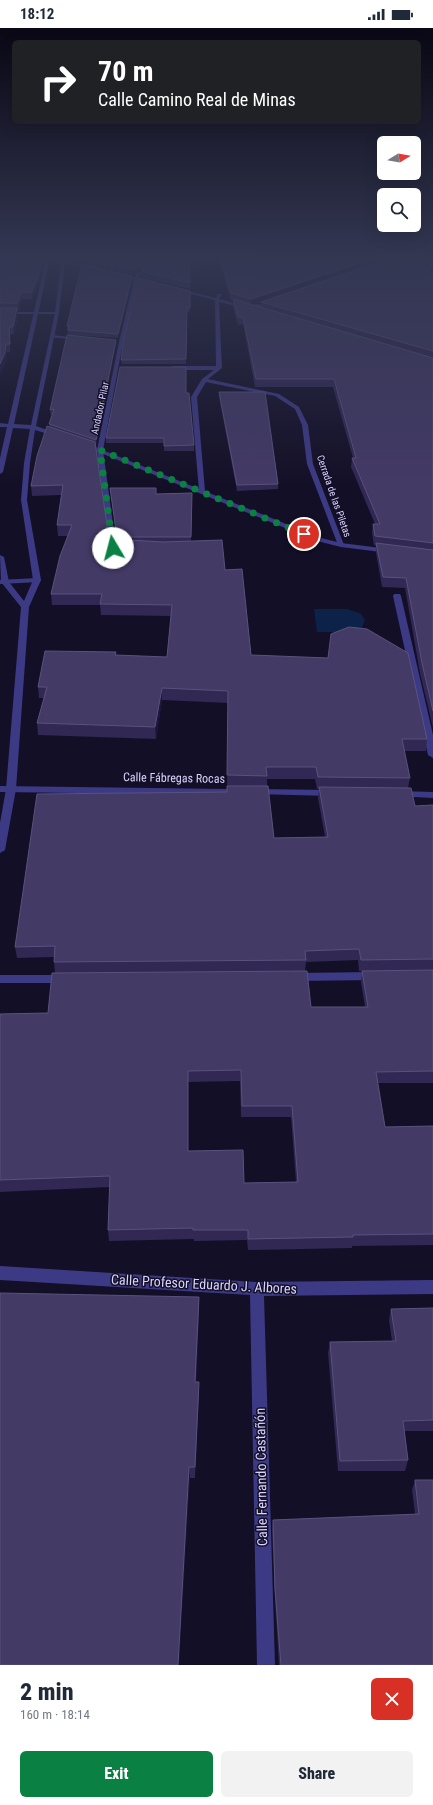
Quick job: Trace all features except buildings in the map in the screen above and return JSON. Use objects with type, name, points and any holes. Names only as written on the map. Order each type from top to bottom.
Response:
[{"type":"street","points":[[0,472],[31,333]]},
{"type":"street","name":"Andador Pilar","points":[[123,333],[118,368],[100,450],[113,548],[129,548]]},
{"type":"street","points":[[219,333],[219,368]]},
{"type":"street","points":[[0,850],[11,789],[25,607],[37,580],[24,500],[27,463],[52,336],[83,339]]},
{"type":"street","points":[[113,342],[121,342]]},
{"type":"street","points":[[118,368],[125,368]]},
{"type":"street","points":[[164,368],[219,368]]},
{"type":"street","points":[[202,492],[194,397],[204,380],[219,368]]},
{"type":"street","name":"Cerrada de las Piletas","points":[[204,380],[277,395],[297,408],[305,425],[310,464],[341,545]]},
{"type":"street","points":[[0,425],[33,427],[63,437]]},
{"type":"street","points":[[78,442],[319,540],[341,545],[398,552]]},
{"type":"street","points":[[0,557],[2,582],[25,607]]},
{"type":"street","points":[[2,582],[37,580]]},
{"type":"street","points":[[397,596],[433,755]]},
{"type":"street","name":"Calle Fábregas Rocas","points":[[0,789],[337,793]]},
{"type":"street","points":[[385,794],[433,795]]},
{"type":"street","points":[[283,977],[386,976]]},
{"type":"street","points":[[0,979],[79,978]]},
{"type":"street","name":"Calle Profesor Eduardo J. Albores","points":[[0,1273],[257,1290],[433,1287]]},
{"type":"street","name":"Calle Fernando Castañón","points":[[257,1290],[266,1665]]},
{"type":"water","points":[[314,609],[347,609],[360,613],[365,620],[362,628],[350,632],[317,632]]},
{"type":"route","points":[[113,548],[100,450],[304,534]]}]
